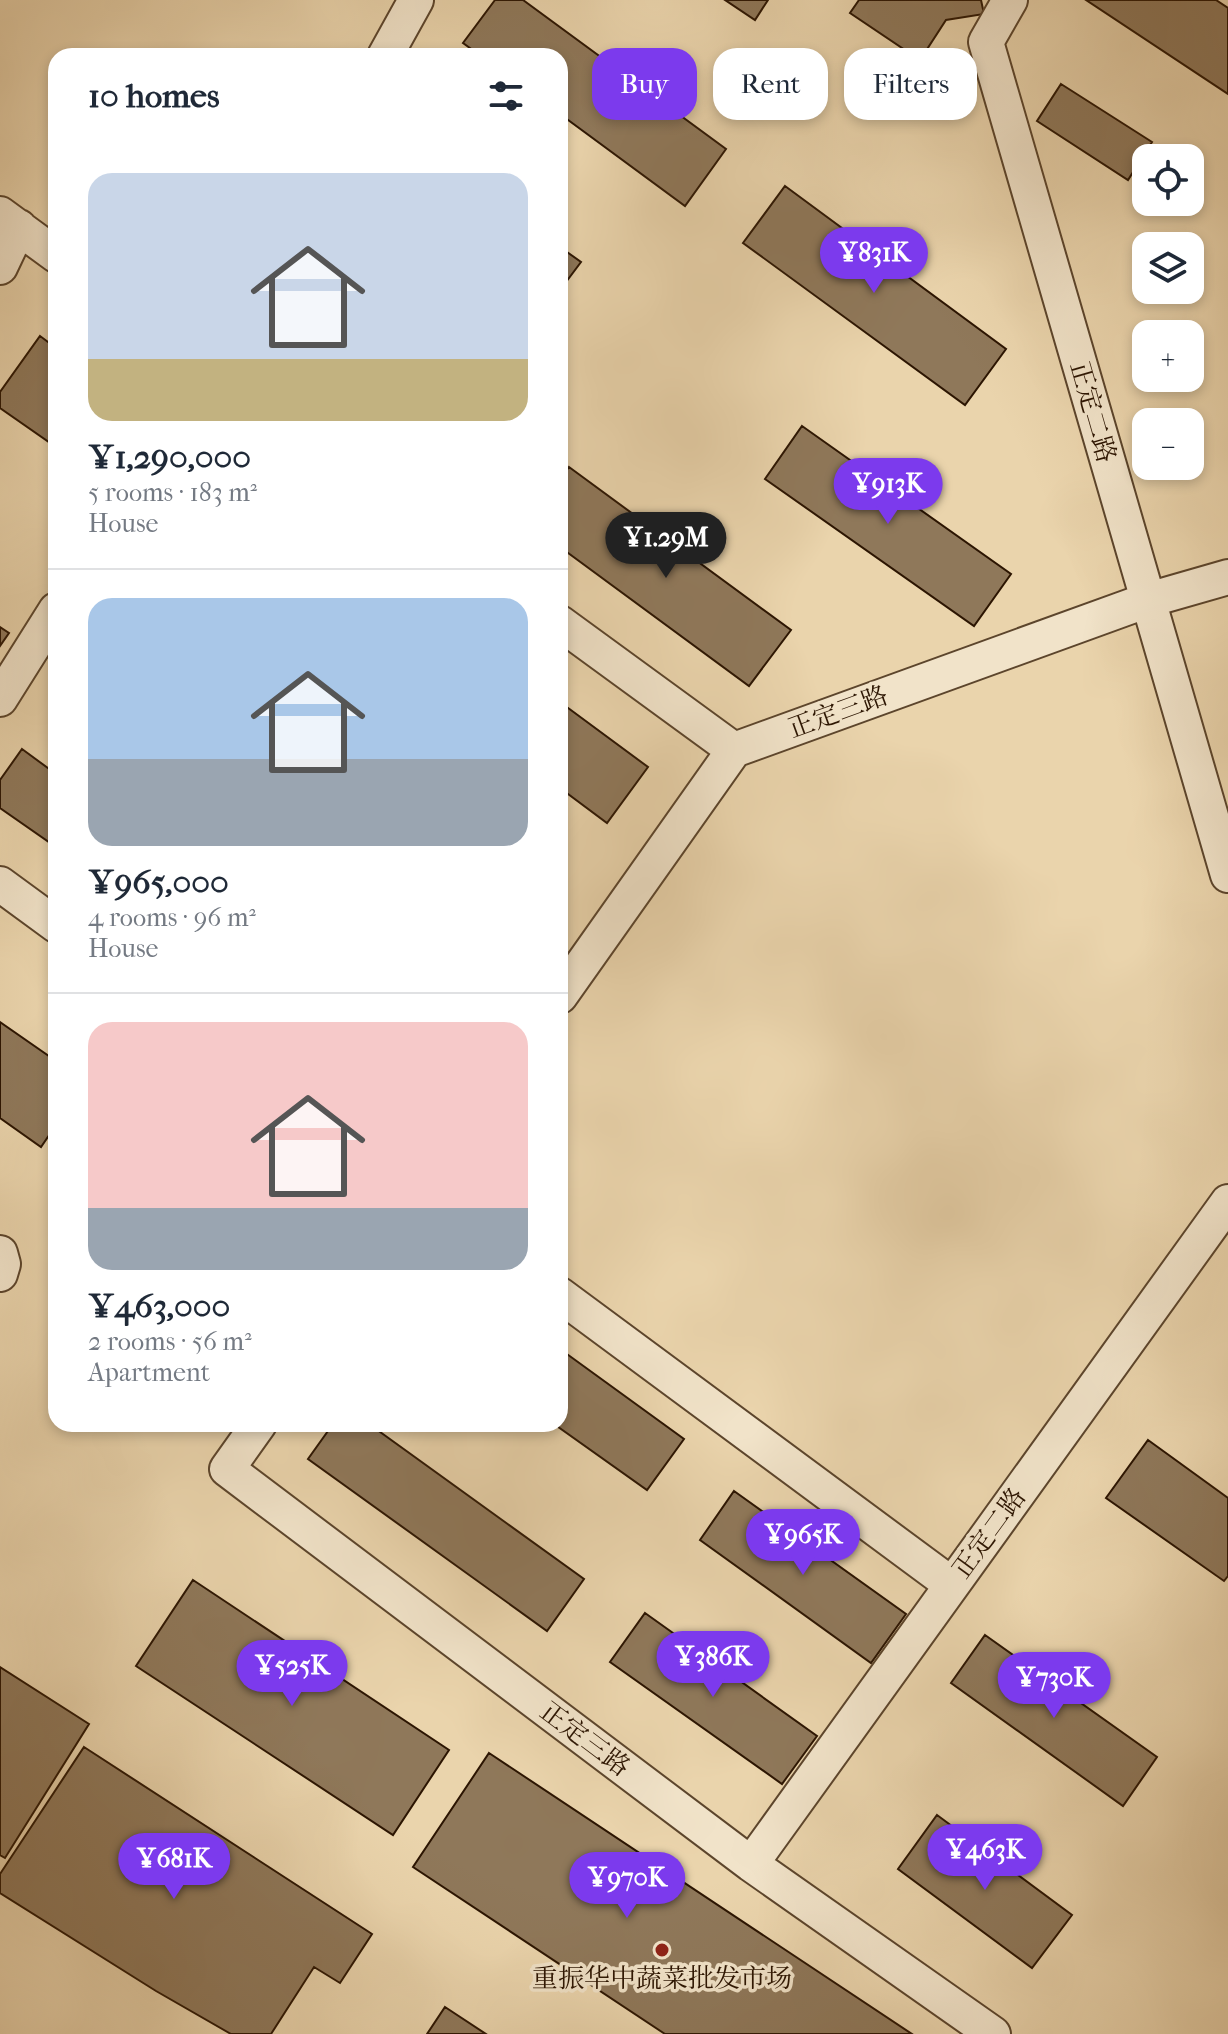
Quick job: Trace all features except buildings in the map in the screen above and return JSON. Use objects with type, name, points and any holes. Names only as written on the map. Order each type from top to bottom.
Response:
[{"type":"lane","points":[[389,48],[416,0]]},
{"type":"lane","name":"正定二路","points":[[1010,0],[986,42],[1228,875]]},
{"type":"lane","points":[[0,267],[9,221],[48,249]]},
{"type":"lane","name":"正定三路","points":[[734,750],[1148,600],[1228,577]]},
{"type":"lane","points":[[0,699],[48,623]]},
{"type":"lane","points":[[568,629],[734,750],[568,985]]},
{"type":"lane","points":[[0,884],[48,919]]},
{"type":"lane","name":"正定二路","points":[[751,1864],[1228,1202]]},
{"type":"lane","points":[[0,1253],[3,1264],[0,1274]]},
{"type":"lane","points":[[568,1301],[952,1585]]},
{"type":"lane","name":"正定三路","points":[[253,1432],[227,1469],[751,1864],[993,2034]]},
{"type":"place","name":"重振华中蔬菜批发市场","points":[[662,1950]]}]
